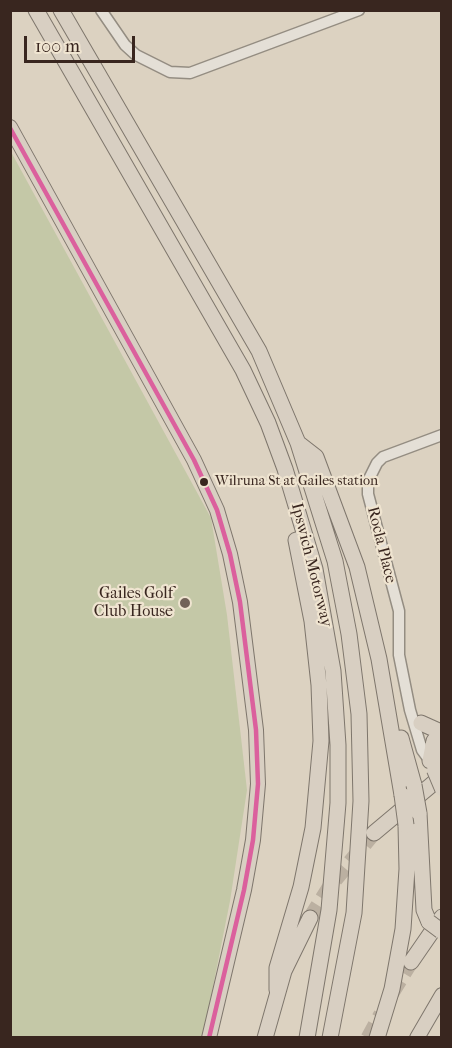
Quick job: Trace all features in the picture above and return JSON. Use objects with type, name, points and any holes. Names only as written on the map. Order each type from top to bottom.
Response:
[{"type":"highway","name":"Ipswich Motorway","points":[[36,10],[229,344],[268,423],[299,512],[315,569],[328,635],[336,717],[338,778],[335,854],[325,939],[308,1038]]},
{"type":"highway","name":"Ipswich Motorway","points":[[62,10],[250,333],[298,443],[317,499],[339,580],[354,673],[361,758],[357,884],[347,957],[330,1038]]},
{"type":"highway","points":[[268,423],[264,439],[291,519],[305,582],[315,641],[320,712],[319,774],[313,828],[301,887],[277,968],[277,990]]},
{"type":"highway","points":[[298,443],[316,457],[345,531],[364,595],[386,702],[396,717],[408,790],[405,825],[408,869],[404,929],[392,989],[377,1038]]},
{"type":"highway","points":[[374,833],[436,764],[441,731],[421,723]]},
{"type":"highway","points":[[408,790],[419,813],[424,910],[435,920],[441,931]]},
{"type":"highway","points":[[265,1038],[277,990],[291,954],[310,918]]},
{"type":"highway","points":[[411,962],[435,920]]},
{"type":"main road","points":[[10,127],[194,460],[217,510],[230,554],[240,602],[256,730],[258,784],[248,870],[209,1038]]},
{"type":"main road","points":[[436,764],[441,789]]},
{"type":"main road","points":[[417,1038],[441,995]]},
{"type":"main road","points":[[427,1038],[441,1011]]},
{"type":"street","points":[[101,10],[125,45],[136,56],[170,72],[190,73],[359,10]]},
{"type":"street","name":"Rocla Place","points":[[436,764],[422,750],[410,710],[399,655],[399,612],[368,494],[368,481],[377,463],[383,457],[441,435]]},
{"type":"street","name":"Rocla Place","points":[[409,699],[421,723],[436,764]]},
{"type":"green space","points":[[10,150],[211,518],[227,615],[247,790],[230,901],[203,1037],[11,1037]]},
{"type":"tunnel","points":[[310,918],[330,886],[374,833]]},
{"type":"tunnel","points":[[392,993],[411,962]]},
{"type":"tunnel","points":[[368,1038],[381,1014]]},
{"type":"transit line","points":[[10,128],[194,460],[217,510],[230,554],[240,602],[256,730],[258,784],[253,840],[244,890],[209,1038]]},
{"type":"place","name":"Wilruna St at Gailes station","points":[[204,482]]},
{"type":"place","name":"Gailes Golf Club House","points":[[185,603]]}]
